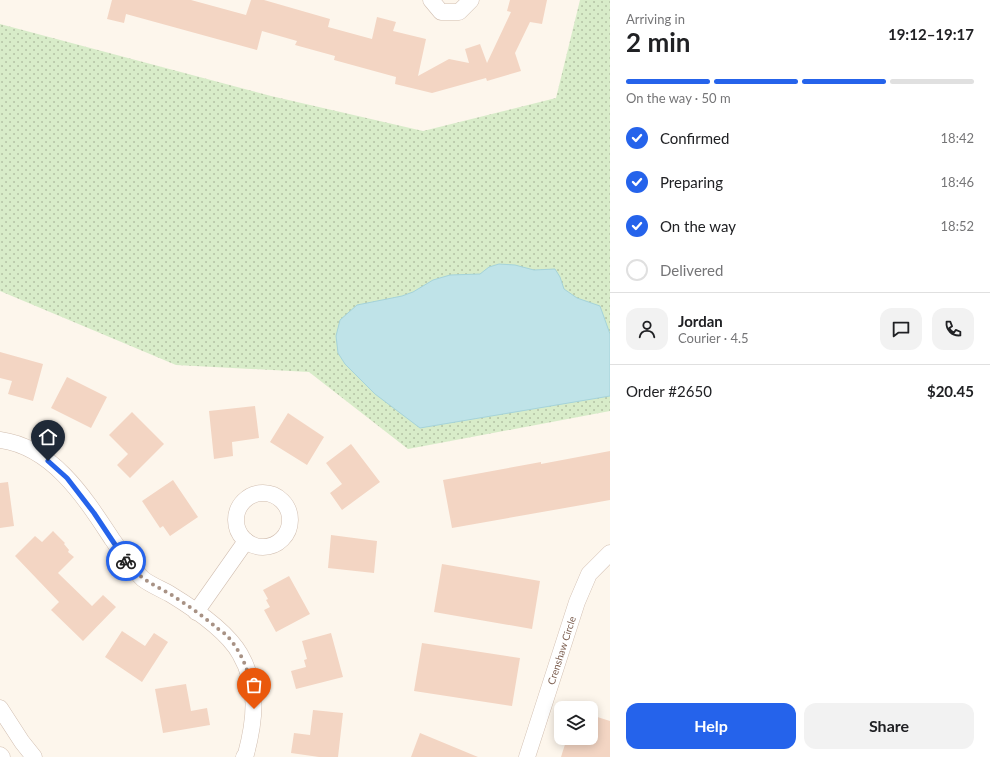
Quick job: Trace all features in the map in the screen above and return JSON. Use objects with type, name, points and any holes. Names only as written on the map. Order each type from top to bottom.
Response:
[{"type":"street","points":[[431,0],[441,12],[459,12],[471,0]]},
{"type":"street","points":[[0,440],[8,441],[38,453],[67,478],[94,513],[128,564],[144,580],[171,595],[229,637],[241,655],[254,694],[252,731],[244,757]]},
{"type":"street","points":[[196,612],[246,541]]},
{"type":"street","name":"Crenshaw Circle","points":[[527,757],[577,602],[589,574],[610,553]]},
{"type":"street","points":[[0,708],[22,742],[34,757]]},
{"type":"green space","points":[[580,0],[610,0],[610,411],[408,449],[309,372],[176,365],[0,291],[0,24],[271,96],[423,131],[556,98]]},
{"type":"water","points":[[499,264],[515,265],[534,270],[555,269],[560,277],[564,289],[577,298],[600,306],[610,334],[610,396],[420,428],[375,394],[345,364],[338,353],[336,336],[340,320],[357,305],[402,296],[413,292],[433,280],[450,275],[480,274],[489,267]]},
{"type":"building","points":[[112,0],[191,0],[246,15],[251,0],[264,0],[330,19],[328,27],[372,39],[377,17],[396,22],[393,31],[426,39],[418,76],[449,59],[469,63],[465,49],[480,44],[487,63],[511,12],[507,11],[510,0],[547,0],[542,24],[530,22],[515,53],[521,71],[487,81],[486,78],[432,93],[395,84],[396,77],[334,60],[335,56],[295,45],[297,41],[262,31],[257,50],[126,14],[124,23],[107,19]]},
{"type":"building","points":[[0,352],[43,364],[33,401],[8,394],[12,381],[0,378]]},
{"type":"building","points":[[67,377],[107,397],[91,428],[51,408]]},
{"type":"building","points":[[255,406],[259,438],[232,442],[233,456],[214,459],[209,411]]},
{"type":"building","points":[[132,412],[164,444],[130,478],[117,465],[128,454],[109,435]]},
{"type":"building","points":[[288,413],[324,437],[307,465],[270,442]]},
{"type":"building","points":[[351,444],[380,482],[342,510],[330,493],[342,484],[326,463]]},
{"type":"building","points":[[610,451],[610,500],[452,528],[443,480]]},
{"type":"building","points":[[173,480],[198,517],[170,536],[163,526],[160,528],[142,501]]},
{"type":"building","points":[[8,482],[14,526],[0,528],[0,483]]},
{"type":"building","points":[[53,531],[65,543],[64,544],[69,550],[68,552],[74,557],[58,573],[92,606],[103,595],[116,607],[83,641],[51,610],[59,602],[15,556],[35,536],[42,542]]},
{"type":"building","points":[[331,535],[377,541],[374,573],[328,568]]},
{"type":"building","points":[[442,564],[540,581],[532,629],[434,612]]},
{"type":"building","points":[[289,576],[310,614],[276,632],[264,610],[270,607],[263,590]]},
{"type":"building","points":[[122,631],[145,646],[154,633],[168,642],[142,682],[105,657]]},
{"type":"building","points":[[331,633],[343,677],[296,689],[291,671],[306,667],[304,660],[307,659],[302,641]]},
{"type":"building","points":[[422,643],[520,658],[512,706],[414,691]]},
{"type":"building","points":[[186,684],[191,711],[207,708],[210,725],[163,733],[155,689]]},
{"type":"building","points":[[313,710],[343,713],[338,757],[319,757],[291,753],[294,733],[310,735]]},
{"type":"building","points":[[598,717],[610,721],[610,757],[561,757],[565,745],[598,745]]},
{"type":"building","points":[[420,733],[478,757],[411,757]]},
{"type":"way so far","points":[[126,561],[144,580],[171,595],[208,620],[229,637],[241,655],[249,676],[254,694],[254,709]]},
{"type":"route","points":[[48,461],[67,478],[94,513],[126,561]]}]
